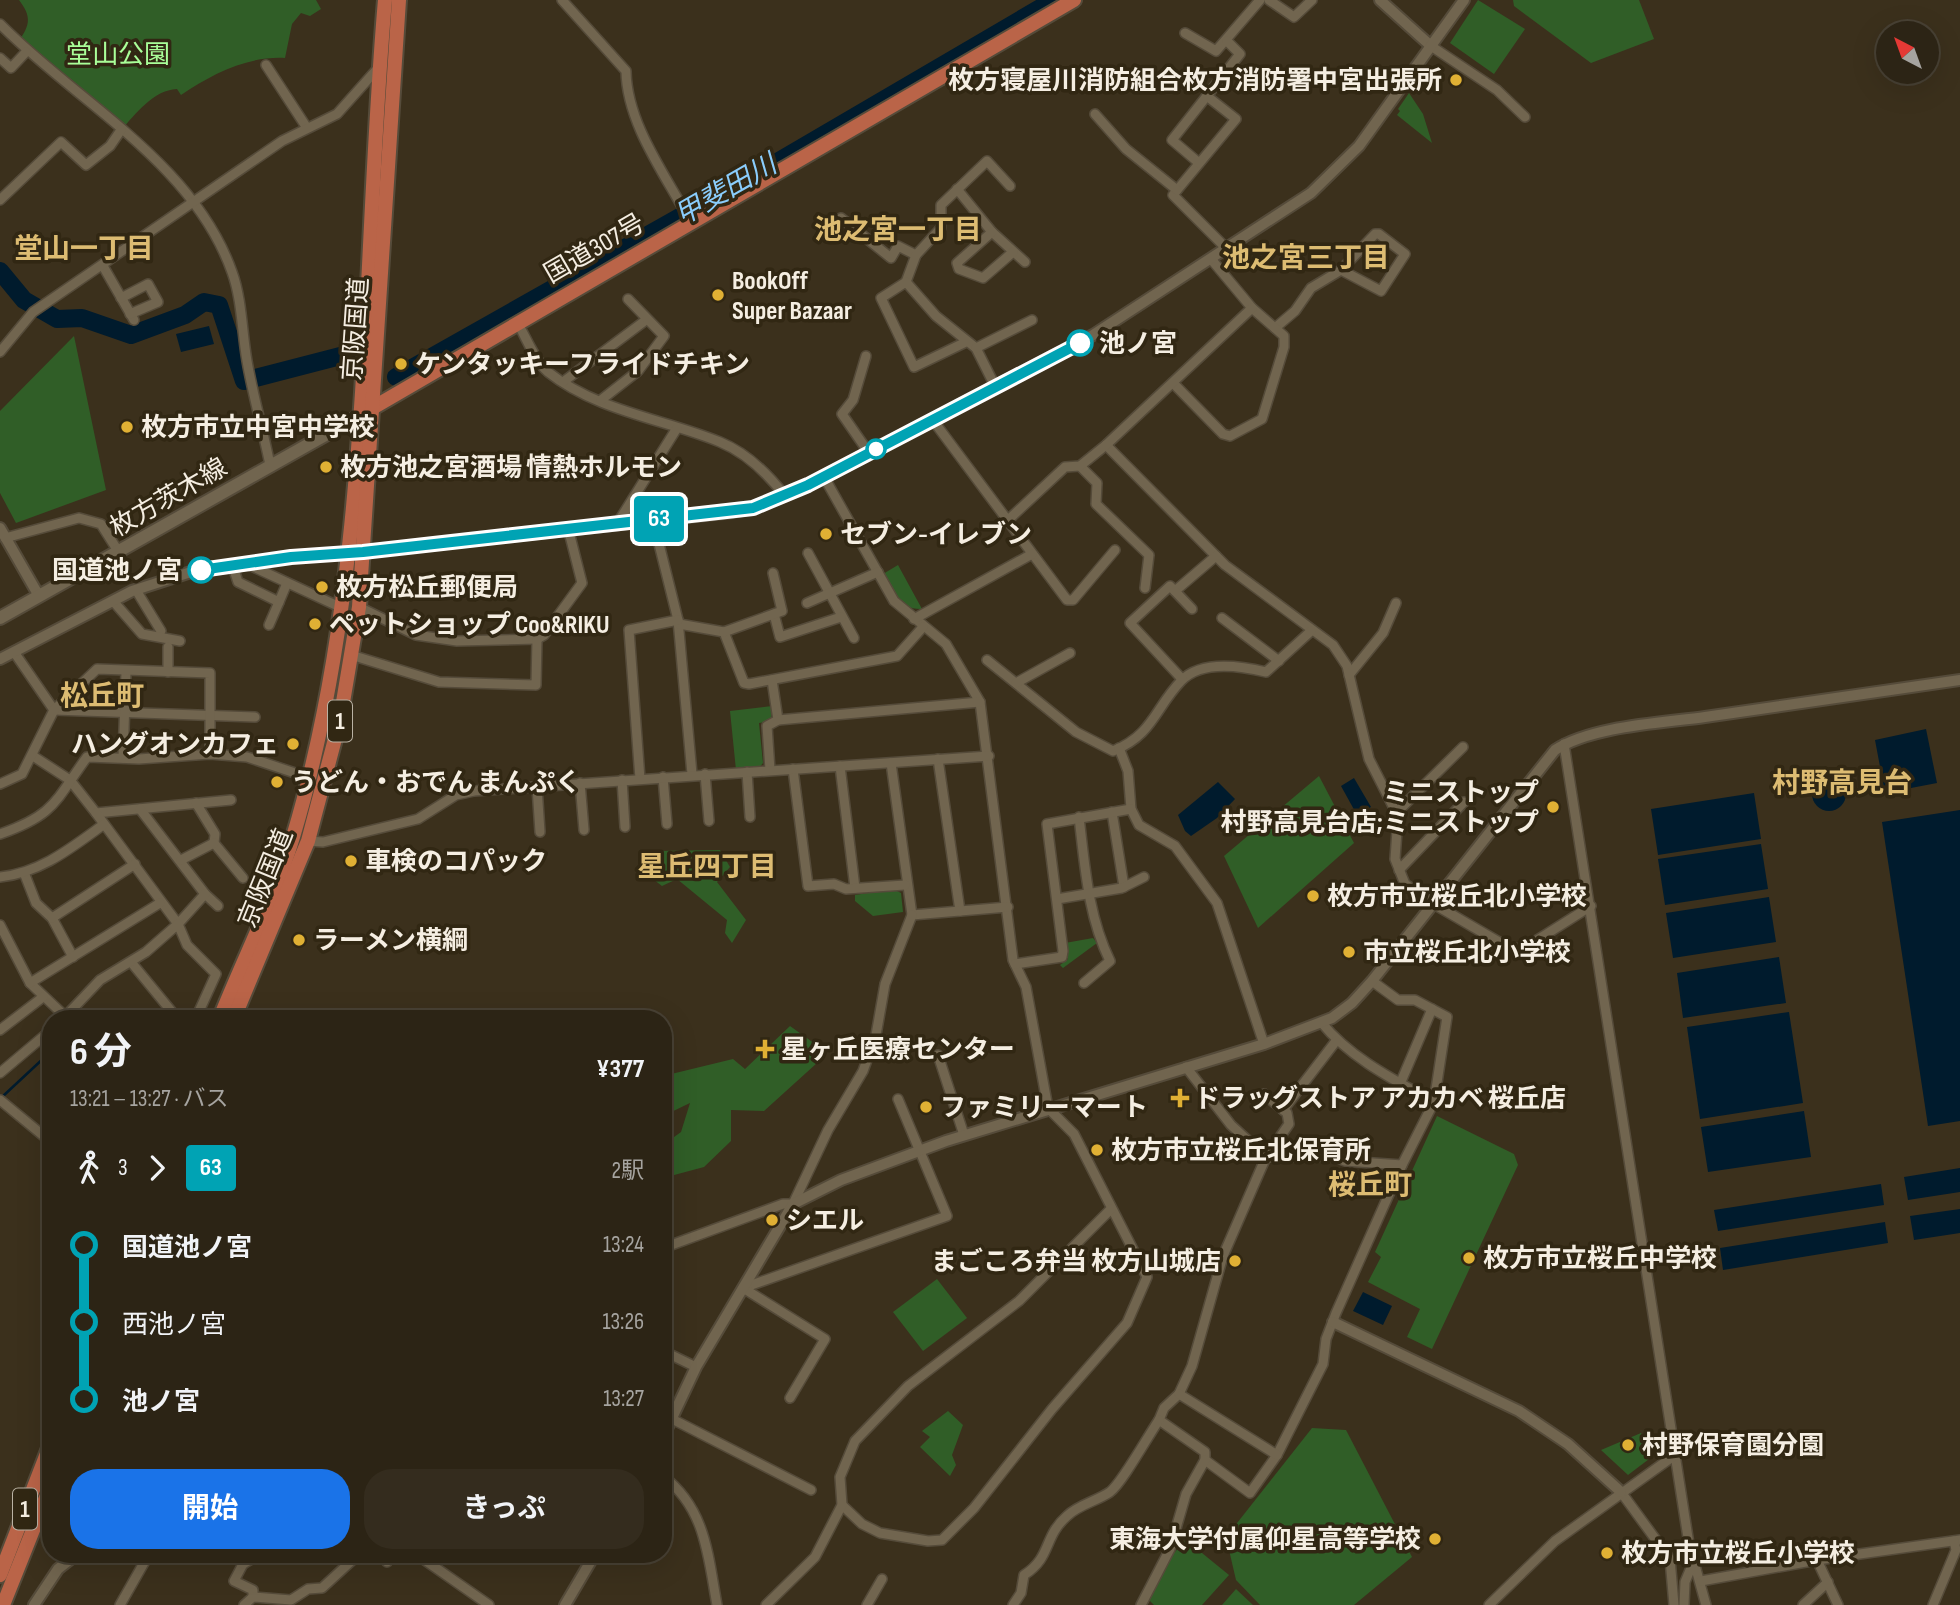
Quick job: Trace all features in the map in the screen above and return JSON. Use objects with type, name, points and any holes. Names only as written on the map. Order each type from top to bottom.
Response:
[{"type":"highway","name":"京阪国道","points":[[237,1010],[308,841],[340,720],[359,607],[356,552],[359,416],[385,0]]},
{"type":"highway","name":"京阪国道","points":[[223,1010],[293,838],[323,716],[342,608],[356,552],[374,407],[400,0]]},
{"type":"highway","name":"国道307号","points":[[359,416],[1074,0]]},
{"type":"highway","name":"1","points":[[0,1575],[42,1466]]},
{"type":"highway","name":"1","points":[[3,1605],[42,1508]]},
{"type":"main road","name":"枚方茨木線","points":[[0,618],[359,416]]},
{"type":"street","points":[[562,0],[626,71],[626,95],[635,118],[690,221]]},
{"type":"street","points":[[1185,33],[1216,51],[1260,0]]},
{"type":"street","points":[[1269,0],[1294,17],[1312,0]]},
{"type":"street","points":[[1380,0],[1431,46],[1497,90],[1525,117]]},
{"type":"street","points":[[0,659],[136,590],[194,571],[232,564],[733,512],[785,496],[1093,335],[1311,193],[1359,146],[1464,0]]},
{"type":"street","points":[[0,23],[26,52],[166,169],[207,222],[233,275],[247,365],[270,465]]},
{"type":"street","points":[[1199,163],[1172,140],[1240,54],[1227,41]]},
{"type":"street","points":[[0,58],[11,68],[26,52]]},
{"type":"street","points":[[266,65],[307,128]]},
{"type":"street","points":[[0,352],[33,312],[282,141],[337,114],[379,67]]},
{"type":"street","points":[[1208,97],[1236,119],[1173,195],[1227,249]]},
{"type":"street","points":[[1095,114],[1126,149],[1177,190]]},
{"type":"street","points":[[0,200],[61,142],[86,165],[110,146],[121,130]]},
{"type":"street","points":[[966,342],[914,367],[881,298],[906,282],[916,255],[941,228],[941,205],[987,161],[1010,186]]},
{"type":"street","points":[[957,189],[992,232],[1025,262]]},
{"type":"street","points":[[841,218],[891,258],[898,246],[916,255]]},
{"type":"street","points":[[992,232],[957,263],[959,269],[983,278],[1013,252]]},
{"type":"street","points":[[1275,328],[1295,311],[1311,288],[1341,270],[1375,234],[1379,233],[1405,254],[1381,291],[1341,270]]},
{"type":"street","points":[[1174,384],[1223,434],[1230,436],[1258,423],[1284,347],[1284,336],[1252,308],[1211,259]]},
{"type":"street","points":[[103,266],[121,298],[132,317],[158,302],[148,284],[121,298]]},
{"type":"street","points":[[906,282],[936,316],[976,348],[995,386]]},
{"type":"street","points":[[601,400],[638,371],[664,336],[628,299]]},
{"type":"street","points":[[1007,521],[1065,467],[1080,466],[1107,445],[1252,308]]},
{"type":"street","points":[[563,382],[646,320]]},
{"type":"street","points":[[976,348],[1032,320]]},
{"type":"street","points":[[517,322],[545,370],[563,382],[601,400],[722,442],[766,472],[785,496]]},
{"type":"street","points":[[866,356],[853,400],[842,414],[869,453]]},
{"type":"street","points":[[932,419],[1067,600],[1073,600],[1115,550]]},
{"type":"street","points":[[617,524],[677,428]]},
{"type":"street","points":[[1107,445],[1216,556],[1311,631],[1333,645],[1349,675],[1369,759],[1396,813],[1395,859],[1405,884],[1432,903],[1511,948],[1527,947],[1591,906]]},
{"type":"street","points":[[1080,466],[1097,484],[1096,504],[1149,555],[1145,588]]},
{"type":"street","points":[[824,477],[894,601],[946,644],[980,702],[1015,964],[1026,987],[1048,1108],[1074,1134],[1147,1278],[1144,1290],[1127,1323],[1052,1409],[974,1508],[942,1540],[928,1541],[880,1533],[862,1524],[842,1505]]},
{"type":"street","points":[[39,596],[3,533],[79,518],[101,524],[118,551]]},
{"type":"street","points":[[653,520],[678,622],[692,774]]},
{"type":"street","points":[[359,607],[416,635],[457,641],[537,639],[544,635],[582,583],[568,528]]},
{"type":"street","points":[[808,553],[854,638]]},
{"type":"street","points":[[914,619],[1032,554]]},
{"type":"street","points":[[1174,591],[1216,556]]},
{"type":"street","points":[[244,563],[342,608]]},
{"type":"street","points":[[232,564],[238,582],[279,602]]},
{"type":"street","points":[[807,603],[878,572]]},
{"type":"street","points":[[640,779],[629,630],[678,622],[724,632],[782,611],[773,573]]},
{"type":"street","points":[[269,625],[288,583]]},
{"type":"street","points":[[1182,679],[1130,623],[1170,586],[1192,609]]},
{"type":"street","points":[[136,590],[161,631]]},
{"type":"street","points":[[113,601],[142,634],[180,641]]},
{"type":"street","points":[[1349,675],[1383,633],[1396,603]]},
{"type":"street","points":[[774,614],[780,637],[841,617]]},
{"type":"street","points":[[1222,618],[1279,661]]},
{"type":"street","points":[[724,632],[744,683],[897,656],[923,627]]},
{"type":"street","points":[[987,660],[1076,732],[1113,751],[1147,730],[1182,679],[1200,670],[1239,666],[1266,673],[1311,631]]},
{"type":"street","points":[[351,655],[439,682],[536,685],[537,639]]},
{"type":"street","points":[[168,647],[168,672]]},
{"type":"street","points":[[14,652],[54,710]]},
{"type":"street","points":[[1016,683],[1070,653]]},
{"type":"street","points":[[0,784],[22,774],[54,710],[97,668],[126,672],[210,673],[210,754]]},
{"type":"street","points":[[123,758],[126,672]]},
{"type":"street","points":[[772,680],[778,720]]},
{"type":"street","points":[[672,1245],[783,1205],[793,1204],[841,1180],[964,1135],[1264,1044],[1321,1022],[1352,1003],[1372,981],[1555,750],[1579,737],[1960,680]]},
{"type":"street","points":[[770,770],[767,726],[778,720],[980,702]]},
{"type":"street","points":[[54,710],[255,717]]},
{"type":"street","points":[[1564,744],[1675,1455],[1693,1563],[1701,1581],[1706,1605]]},
{"type":"street","points":[[1396,813],[1463,747]]},
{"type":"street","points":[[1119,748],[1128,771],[1131,809],[1139,825],[1175,846],[1217,903],[1264,1044]]},
{"type":"street","points":[[0,834],[32,823],[54,805],[87,757],[210,754],[247,757],[307,777]]},
{"type":"street","points":[[33,756],[70,780],[178,924],[187,945],[216,974],[200,1010]]},
{"type":"street","points":[[308,841],[323,842],[418,819],[456,795],[692,774],[989,756]]},
{"type":"street","points":[[938,759],[960,911]]},
{"type":"street","points":[[811,1490],[672,1419],[696,1367],[793,1204],[828,1130],[863,1071],[876,1035],[885,984],[912,915],[905,885],[891,763]]},
{"type":"street","points":[[840,766],[855,888]]},
{"type":"street","points":[[793,769],[808,886],[834,884],[846,889],[905,885]]},
{"type":"street","points":[[747,772],[750,817]]},
{"type":"street","points":[[705,774],[709,821]]},
{"type":"street","points":[[663,777],[667,824]]},
{"type":"street","points":[[622,780],[625,827]]},
{"type":"street","points":[[580,783],[584,830]]},
{"type":"street","points":[[537,787],[540,832]]},
{"type":"street","points":[[96,813],[231,800]]},
{"type":"street","points":[[1399,870],[1464,802]]},
{"type":"street","points":[[196,803],[215,834],[214,843],[243,878]]},
{"type":"street","points":[[140,809],[205,894],[218,906]]},
{"type":"street","points":[[1015,964],[1062,957],[1047,824],[1131,809]]},
{"type":"street","points":[[1112,812],[1124,887]]},
{"type":"street","points":[[1079,817],[1088,894],[1098,936],[1110,961],[1084,983]]},
{"type":"street","points":[[0,877],[25,875],[67,851],[103,825]]},
{"type":"street","points":[[181,860],[214,843]]},
{"type":"street","points":[[52,918],[135,864]]},
{"type":"street","points":[[25,875],[36,903],[52,918],[73,957]]},
{"type":"street","points":[[1057,900],[1124,887],[1143,877]]},
{"type":"street","points":[[73,1010],[100,980],[131,962],[178,924],[205,894]]},
{"type":"street","points":[[30,983],[160,903]]},
{"type":"street","points":[[912,915],[1008,907]]},
{"type":"street","points":[[0,925],[30,983],[58,1010]]},
{"type":"street","points":[[131,962],[170,1010]]},
{"type":"street","points":[[1205,1460],[1250,1493],[1277,1455],[1323,1364],[1326,1339],[1333,1322],[1402,1165],[1434,1102],[1447,1017],[1415,1000],[1398,1000],[1372,981]]},
{"type":"street","points":[[0,1030],[43,996]]},
{"type":"street","points":[[1400,1084],[1433,1009]]},
{"type":"street","points":[[1321,1022],[1336,1041],[1400,1084],[1434,1102]]},
{"type":"street","points":[[0,1073],[42,1038]]},
{"type":"street","points":[[1283,1110],[1336,1041]]},
{"type":"street","points":[[938,1055],[964,1135]]},
{"type":"street","points":[[1186,1067],[1231,1125],[1266,1157],[1332,1156],[1345,1161],[1402,1165]]},
{"type":"street","points":[[1013,1605],[1021,1593],[1024,1575],[1040,1565],[1055,1531],[1068,1514],[1112,1490],[1159,1420],[1164,1408],[1179,1394],[1192,1366],[1223,1256],[1266,1157],[1289,1124],[1283,1110],[1264,1094]]},
{"type":"street","points":[[743,1288],[947,1216],[898,1099]]},
{"type":"street","points":[[0,1112],[2,1101],[42,1134]]},
{"type":"street","points":[[766,1605],[815,1557],[842,1505],[840,1476],[855,1441],[908,1386],[1022,1298],[1111,1209]]},
{"type":"street","points":[[743,1288],[825,1339],[790,1398]]},
{"type":"street","points":[[1333,1322],[1519,1411],[1568,1444],[1621,1492],[1670,1559],[1674,1605]]},
{"type":"street","points":[[672,1355],[696,1367]]},
{"type":"street","points":[[1179,1394],[1277,1455]]},
{"type":"street","points":[[1141,1605],[1170,1549],[1186,1494],[1205,1460],[1205,1452],[1159,1420]]},
{"type":"street","points":[[1489,1605],[1555,1541],[1675,1455]]},
{"type":"street","points":[[672,1483],[678,1488],[703,1527],[717,1605]]},
{"type":"street","points":[[1701,1581],[1817,1560],[1957,1540],[1956,1550],[1933,1605]]},
{"type":"street","points":[[1817,1560],[1838,1605]]},
{"type":"street","points":[[34,1605],[58,1569],[66,1563]]},
{"type":"street","points":[[120,1605],[144,1563]]},
{"type":"street","points":[[253,1597],[275,1603],[293,1603],[308,1589],[323,1588],[349,1563]]},
{"type":"street","points":[[429,1563],[489,1605]]},
{"type":"street","points":[[565,1605],[590,1563]]},
{"type":"street","points":[[1684,1605],[1685,1582],[1693,1563]]},
{"type":"street","points":[[243,1564],[234,1581],[253,1590],[253,1597],[244,1605]]},
{"type":"street","points":[[867,1605],[882,1578]]},
{"type":"street","points":[[1803,1605],[1828,1582]]},
{"type":"green space","name":"堂山公園","points":[[19,0],[316,0],[321,9],[310,16],[301,13],[292,24],[285,58],[244,63],[205,80],[181,95],[177,89],[168,90],[153,98],[121,130],[18,42],[28,21],[26,11]]},
{"type":"green space","points":[[1478,0],[1525,29],[1494,74],[1450,43]]},
{"type":"green space","points":[[1513,0],[1639,0],[1654,39],[1591,63],[1514,6]]},
{"type":"green space","points":[[1409,93],[1423,114],[1432,143],[1397,115]]},
{"type":"green space","points":[[74,336],[106,490],[16,523],[0,493],[0,411]]},
{"type":"green space","points":[[898,565],[922,609],[902,603],[883,574]]},
{"type":"green space","points":[[772,706],[771,721],[759,723],[763,763],[759,768],[736,770],[730,711]]},
{"type":"green space","points":[[1319,776],[1354,843],[1258,928],[1224,856]]},
{"type":"green space","points":[[720,850],[730,867],[717,882],[746,920],[732,943],[725,933],[727,920],[677,879],[662,886],[645,873],[656,851]]},
{"type":"green space","points":[[893,889],[901,893],[903,912],[873,916],[855,901],[855,895]]},
{"type":"green space","points":[[1093,938],[1097,943],[1063,968],[1060,965],[1068,959],[1065,943]]},
{"type":"green space","points":[[790,1026],[818,1046],[817,1063],[764,1111],[731,1110],[731,1141],[704,1167],[672,1176],[672,1138],[681,1132],[690,1103],[672,1112],[672,1074],[733,1059],[745,1069]]},
{"type":"green space","points":[[1437,1116],[1514,1154],[1518,1165],[1432,1349],[1407,1337],[1420,1309],[1368,1282],[1381,1257],[1375,1252]]},
{"type":"green space","points":[[937,1279],[967,1318],[923,1351],[893,1312]]},
{"type":"green space","points":[[948,1411],[963,1425],[952,1455],[956,1465],[950,1476],[920,1447],[930,1437],[922,1431]]},
{"type":"green space","points":[[1312,1428],[1346,1430],[1412,1557],[1354,1605],[1260,1605],[1236,1580],[1226,1537]]},
{"type":"green space","points":[[1641,1433],[1653,1456],[1628,1475],[1601,1450]]},
{"type":"green space","points":[[1186,1540],[1229,1575],[1202,1605],[1154,1605],[1148,1599],[1174,1553]]},
{"type":"green space","points":[[1236,1589],[1253,1605],[1222,1605]]},
{"type":"water","points":[[209,326],[214,344],[181,352],[176,334]]},
{"type":"water","points":[[1926,729],[1937,783],[1885,793],[1875,740]]},
{"type":"water","points":[[1829,777],[1841,782],[1846,794],[1841,806],[1829,811],[1817,806],[1812,794],[1817,782]]},
{"type":"water","points":[[1354,778],[1371,807],[1357,815],[1341,786]]},
{"type":"water","points":[[1218,782],[1235,799],[1217,818],[1191,836],[1185,831],[1178,815]]},
{"type":"water","points":[[1754,793],[1761,839],[1658,855],[1651,809]]},
{"type":"water","points":[[1960,810],[1960,1121],[1928,1126],[1882,822]]},
{"type":"water","points":[[1761,844],[1768,889],[1665,905],[1658,859]]},
{"type":"water","points":[[1769,897],[1776,942],[1673,958],[1666,913]]},
{"type":"water","points":[[1779,957],[1786,1003],[1683,1018],[1677,973]]},
{"type":"water","points":[[1789,1012],[1803,1103],[1700,1119],[1687,1027]]},
{"type":"water","points":[[1804,1111],[1811,1157],[1708,1172],[1701,1127]]},
{"type":"water","points":[[1960,1168],[1960,1192],[1908,1200],[1904,1177]]},
{"type":"water","points":[[1881,1184],[1884,1205],[1718,1231],[1714,1210]]},
{"type":"water","points":[[1960,1209],[1960,1233],[1914,1240],[1910,1216]]},
{"type":"water","points":[[1885,1222],[1888,1243],[1723,1270],[1720,1248]]},
{"type":"water","points":[[1363,1292],[1392,1306],[1383,1325],[1353,1311]]},
{"type":"waterway","name":"甲斐田川","points":[[396,377],[772,165],[1054,0]]},
{"type":"waterway","name":"甲斐田川","points":[[0,271],[24,300],[57,319],[82,318],[131,335],[185,315],[204,302],[219,305],[244,381],[352,353]]},
{"type":"waterway","points":[[2,1097],[42,1060]]},
{"type":"bus line","name":"63","points":[[201,570],[291,557],[363,552],[753,508],[808,485],[1080,343]]},
{"type":"place","name":"枚方寝屋川消防組合枚方消防署中宮出張所","points":[[1456,80]]},
{"type":"place","name":"BookOff Super Bazaar","points":[[718,295]]},
{"type":"place","name":"池ノ宮","points":[[1080,343]]},
{"type":"place","name":"ケンタッキーフライドチキン","points":[[401,364]]},
{"type":"place","name":"枚方市立中宮中学校","points":[[127,427]]},
{"type":"place","name":"枚方池之宮酒場 情熱ホルモン","points":[[326,467]]},
{"type":"place","name":"セブン-イレブン","points":[[826,534]]},
{"type":"place","name":"国道池ノ宮","points":[[201,570]]},
{"type":"place","name":"枚方松丘郵便局","points":[[322,587]]},
{"type":"place","name":"ペットショップ Coo&RIKU","points":[[315,624]]},
{"type":"place","name":"ハングオンカフェ","points":[[293,744]]},
{"type":"place","name":"うどん・おでん まんぷく","points":[[277,782]]},
{"type":"place","name":"ミニストップ 村野高見台店;ミニストップ","points":[[1553,807]]},
{"type":"place","name":"車検のコパック","points":[[351,861]]},
{"type":"place","name":"枚方市立桜丘北小学校","points":[[1313,896]]},
{"type":"place","name":"ラーメン横綱","points":[[299,940]]},
{"type":"place","name":"市立桜丘北小学校","points":[[1349,952]]},
{"type":"place","name":"星ヶ丘医療センター","points":[[765,1049]]},
{"type":"place","name":"ドラッグストア アカカベ 桜丘店","points":[[1180,1098]]},
{"type":"place","name":"ファミリーマート","points":[[926,1107]]},
{"type":"place","name":"枚方市立桜丘北保育所","points":[[1097,1150]]},
{"type":"place","name":"シエル","points":[[772,1220]]},
{"type":"place","name":"枚方市立桜丘中学校","points":[[1469,1258]]},
{"type":"place","name":"まごころ弁当 枚方山城店","points":[[1235,1261]]},
{"type":"place","name":"村野保育園分園","points":[[1628,1445]]},
{"type":"place","name":"東海大学付属仰星高等学校","points":[[1435,1539]]},
{"type":"place","name":"枚方市立桜丘小学校","points":[[1607,1553]]},
{"type":"district","name":"池之宮一丁目","points":[[898,229]]},
{"type":"district","name":"堂山一丁目","points":[[84,248]]},
{"type":"district","name":"池之宮三丁目","points":[[1306,257]]},
{"type":"district","name":"松丘町","points":[[102,695]]},
{"type":"district","name":"村野高見台","points":[[1842,782]]},
{"type":"district","name":"星丘四丁目","points":[[707,866]]},
{"type":"district","name":"桜丘町","points":[[1370,1184]]}]
